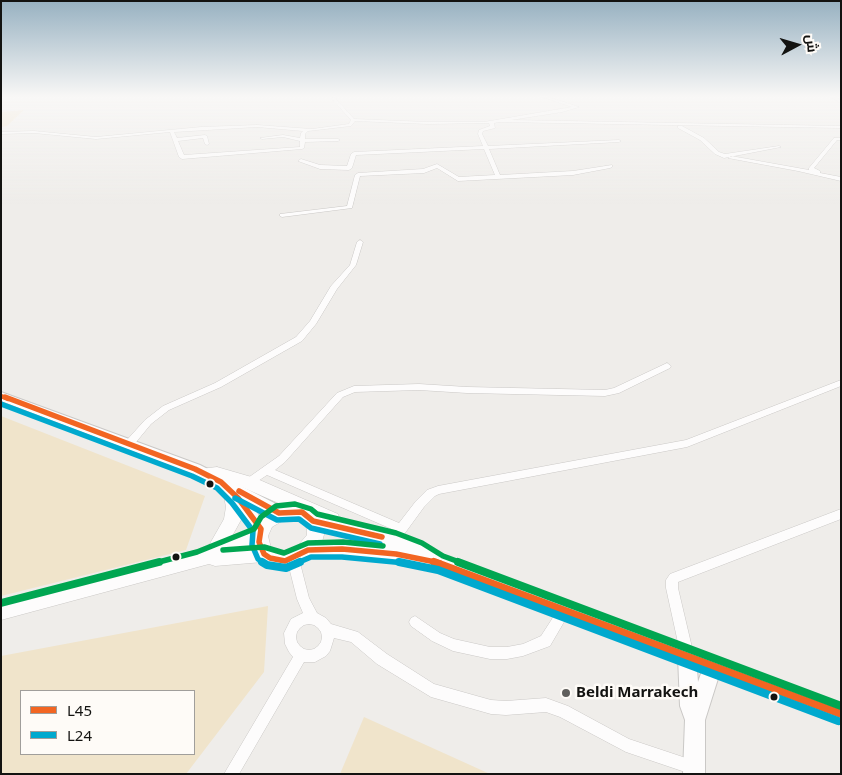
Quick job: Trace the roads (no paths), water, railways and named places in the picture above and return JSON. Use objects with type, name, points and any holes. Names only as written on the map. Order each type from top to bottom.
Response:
[{"type":"main road","points":[[1,396],[206,474],[227,487],[279,513]]},
{"type":"main road","points":[[206,474],[217,473],[249,483],[368,533]]},
{"type":"main road","points":[[227,487],[260,532],[259,542],[264,554]]},
{"type":"main road","points":[[206,556],[232,520],[234,507],[227,487]]},
{"type":"main road","points":[[1,611],[206,556],[260,532],[272,517],[286,511],[302,512],[313,521],[368,533],[398,534],[440,563]]},
{"type":"main road","points":[[301,555],[316,535],[313,521]]},
{"type":"main road","points":[[206,556],[264,554],[277,560],[301,555],[372,551],[440,563],[841,714]]},
{"type":"main road","points":[[687,656],[690,706],[695,720]]},
{"type":"main road","points":[[693,771],[695,720],[714,666]]},
{"type":"street","points":[[1,133],[28,132]]},
{"type":"street","points":[[36,132],[96,138],[151,132]]},
{"type":"street","points":[[172,132],[182,157],[302,148],[304,132]]},
{"type":"street","points":[[261,152],[262,132]]},
{"type":"street","points":[[480,132],[498,176]]},
{"type":"street","points":[[691,132],[717,153],[724,156],[841,178]]},
{"type":"street","points":[[175,140],[205,136],[207,144]]},
{"type":"street","points":[[262,138],[283,136],[303,140],[338,140]]},
{"type":"street","points":[[841,138],[836,140],[811,169],[841,178]]},
{"type":"street","points":[[301,162],[320,167],[349,168],[354,154],[619,141]]},
{"type":"street","points":[[724,156],[779,147]]},
{"type":"street","points":[[282,215],[350,207],[358,175],[424,171],[437,166],[458,179],[573,173],[610,166]]},
{"type":"street","points":[[130,444],[148,422],[166,408],[218,385],[299,339],[313,322],[334,288],[353,266],[360,242]]},
{"type":"street","points":[[249,483],[267,472],[282,459],[340,395],[354,388],[419,387],[467,390],[606,392],[616,391],[667,366]]},
{"type":"street","points":[[267,472],[398,534],[426,497],[438,490],[687,444],[841,383]]},
{"type":"street","points":[[687,656],[672,588],[672,580],[674,578],[841,514]]},
{"type":"street","points":[[301,555],[303,600],[306,619]]},
{"type":"street","points":[[415,622],[436,637],[453,645],[490,653],[506,653],[523,650],[545,641],[558,622],[561,609]]},
{"type":"street","points":[[306,619],[322,621],[328,630],[327,641],[320,651],[310,656],[301,655],[292,648],[290,642],[292,630],[306,619]]},
{"type":"street","points":[[328,630],[354,636],[382,659],[431,690],[498,708],[546,705],[563,711],[626,745],[693,771]]},
{"type":"street","points":[[230,774],[301,655]]},
{"type":"place","name":"Beldi Marrakech","points":[[566,693]]}]
